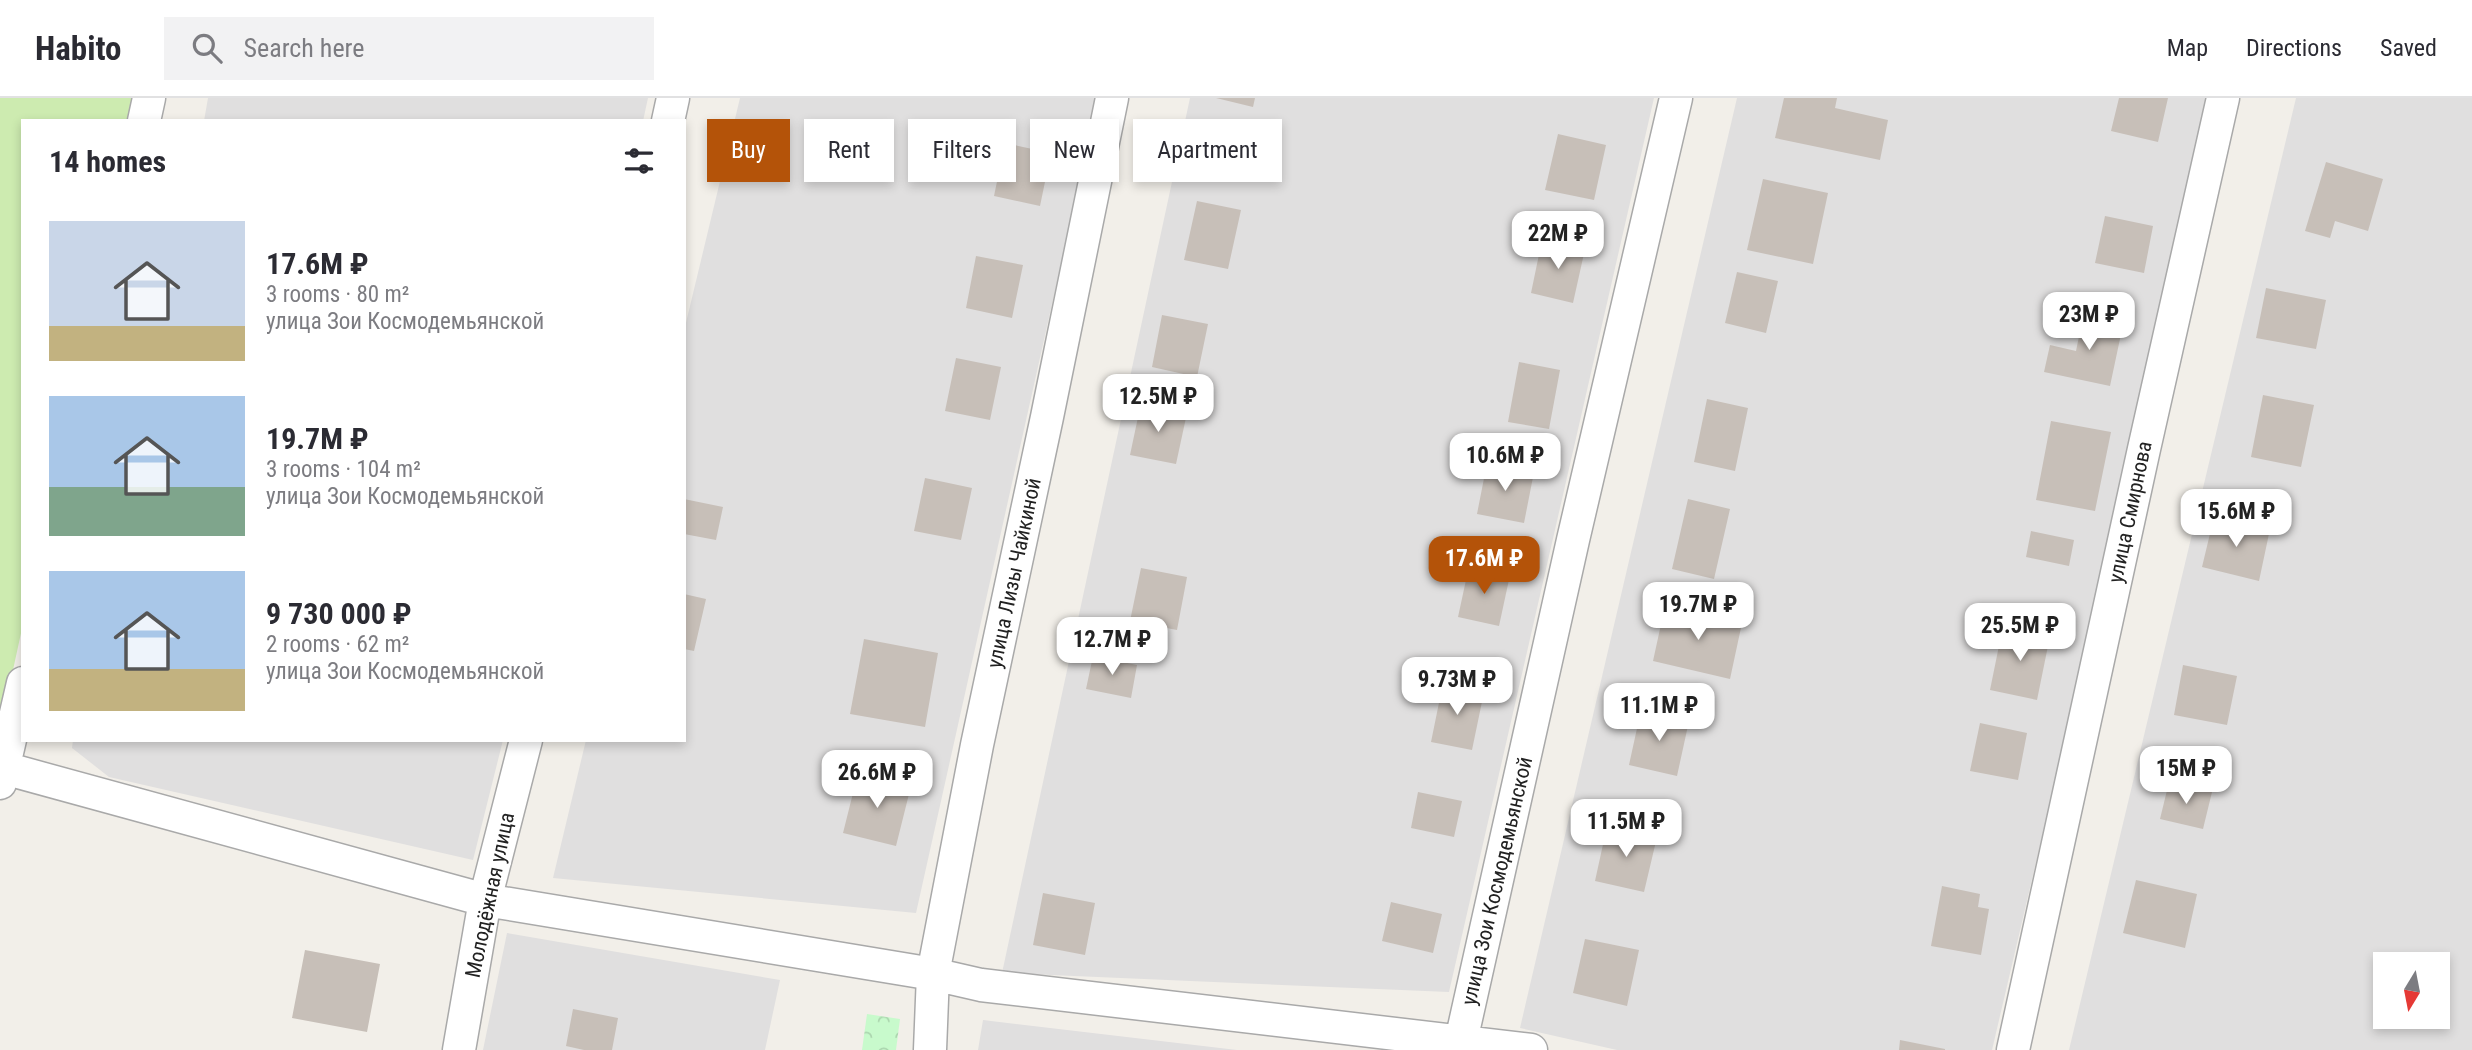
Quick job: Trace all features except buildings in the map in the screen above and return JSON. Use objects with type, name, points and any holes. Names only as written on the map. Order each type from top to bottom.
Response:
[{"type":"street","points":[[144,119],[149,98]]},
{"type":"street","points":[[668,119],[673,98]]},
{"type":"street","name":"улица Лизы Чайкиной","points":[[930,1050],[933,974],[977,745],[1112,98]]},
{"type":"street","name":"улица Зои Космодемьянской","points":[[1460,1045],[1573,540],[1676,98]]},
{"type":"street","name":"улица Смирнова","points":[[2013,1050],[2223,98]]},
{"type":"street","points":[[21,691],[1,772],[485,900],[933,974],[981,985],[1460,1045],[1531,1050]]},
{"type":"street","name":"Молодёжная улица","points":[[459,1050],[485,900],[525,742]]},
{"type":"shaded area","points":[[208,98],[648,98],[643,119],[204,119]]},
{"type":"shaded area","points":[[740,98],[1098,98],[1093,119],[1030,119],[1030,182],[1079,182],[916,913],[553,878],[586,742],[686,742],[686,323],[720,182],[790,182],[790,119],[735,119]]},
{"type":"shaded area","points":[[1190,98],[1654,98],[1449,992],[1002,973],[1172,182],[1282,182],[1282,119],[1185,119]]},
{"type":"shaded area","points":[[1737,98],[2215,98],[1992,1050],[1617,1050],[1520,1028]]},
{"type":"shaded area","points":[[2296,98],[2472,98],[2472,1050],[2069,1050]]},
{"type":"shaded area","points":[[73,742],[502,742],[473,860],[109,777],[72,748]]},
{"type":"shaded area","points":[[507,933],[780,980],[765,1050],[483,1050]]},
{"type":"shaded area","points":[[983,1020],[1237,1050],[978,1050]]},
{"type":"green space","points":[[0,98],[132,98],[128,119],[21,119],[21,633],[6,702],[0,707]]},
{"type":"green space","points":[[867,1014],[900,1019],[896,1050],[862,1050]]}]
